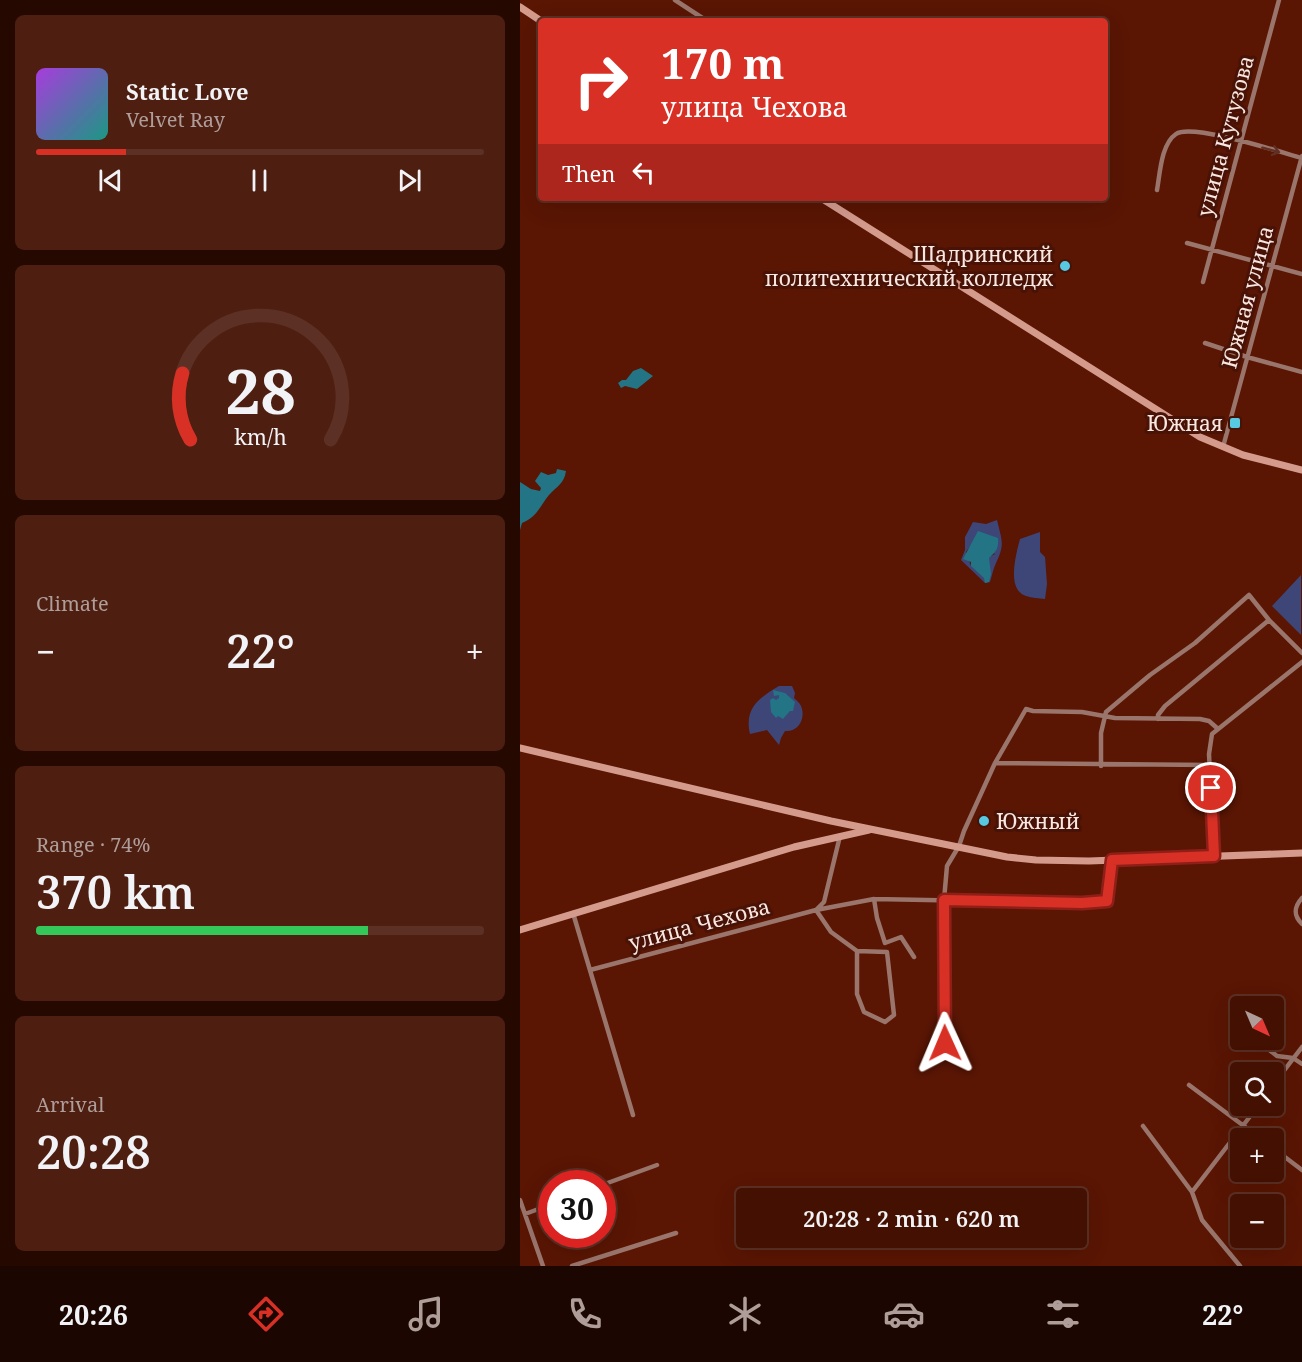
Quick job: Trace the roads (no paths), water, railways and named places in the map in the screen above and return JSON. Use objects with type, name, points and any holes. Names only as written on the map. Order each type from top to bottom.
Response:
[{"type":"street","points":[[675,0],[702,18]]},
{"type":"street","name":"улица Кутузова","points":[[1203,282],[1279,0]]},
{"type":"street","points":[[520,8],[538,19]]},
{"type":"street","points":[[1157,190],[1164,154],[1169,141],[1176,133],[1196,131],[1301,157]]},
{"type":"street","name":"Южная улица","points":[[1223,447],[1301,157]]},
{"type":"street","points":[[826,201],[1189,430],[1223,447],[1302,471]]},
{"type":"street","points":[[1187,243],[1302,274]]},
{"type":"street","points":[[1205,343],[1302,372]]},
{"type":"street","points":[[1101,765],[1101,733],[1106,712],[1167,662],[1195,643],[1249,595],[1269,620],[1302,653]]},
{"type":"street","points":[[1158,719],[1158,715],[1165,706],[1269,620]]},
{"type":"street","points":[[1214,856],[1210,765],[1212,734],[1302,662]]},
{"type":"street","points":[[945,1043],[944,900],[947,866],[959,846],[995,763],[1026,709],[1082,712],[1105,717],[1200,719],[1209,721],[1218,728]]},
{"type":"street","points":[[520,748],[871,830],[1007,857],[1036,860],[1112,860],[1302,853]]},
{"type":"street","points":[[995,763],[1210,765]]},
{"type":"street","points":[[520,930],[794,847],[871,830]]},
{"type":"street","points":[[840,836],[824,902],[816,910],[831,932],[857,951],[887,952],[894,1015],[885,1022],[864,1012],[857,994],[857,951]]},
{"type":"street","name":"улица Чехова","points":[[590,970],[816,910],[874,899],[1082,903],[1107,901],[1112,860]]},
{"type":"street","points":[[1302,898],[1295,911],[1302,924]]},
{"type":"street","points":[[874,899],[885,943],[901,937],[914,957]]},
{"type":"street","points":[[573,913],[632,1115]]},
{"type":"street","points":[[1284,1070],[1302,1047]]},
{"type":"street","points":[[1270,1050],[1277,1056],[1293,1058],[1302,1064]]},
{"type":"street","points":[[1189,1085],[1246,1128]]},
{"type":"street","points":[[1192,1192],[1250,1116]]},
{"type":"street","points":[[1143,1126],[1192,1192],[1202,1220],[1240,1266]]},
{"type":"street","points":[[1284,1156],[1302,1170]]},
{"type":"street","points":[[616,1180],[657,1165]]},
{"type":"street","points":[[520,1200],[543,1266]]},
{"type":"street","points":[[525,1214],[538,1209]]},
{"type":"street","points":[[572,1266],[676,1233]]},
{"type":"place","name":"Шадринский политехнический колледж","points":[[1065,266]]},
{"type":"place","name":"Южная","points":[[1235,423]]},
{"type":"place","name":"Южный","points":[[984,821]]}]
